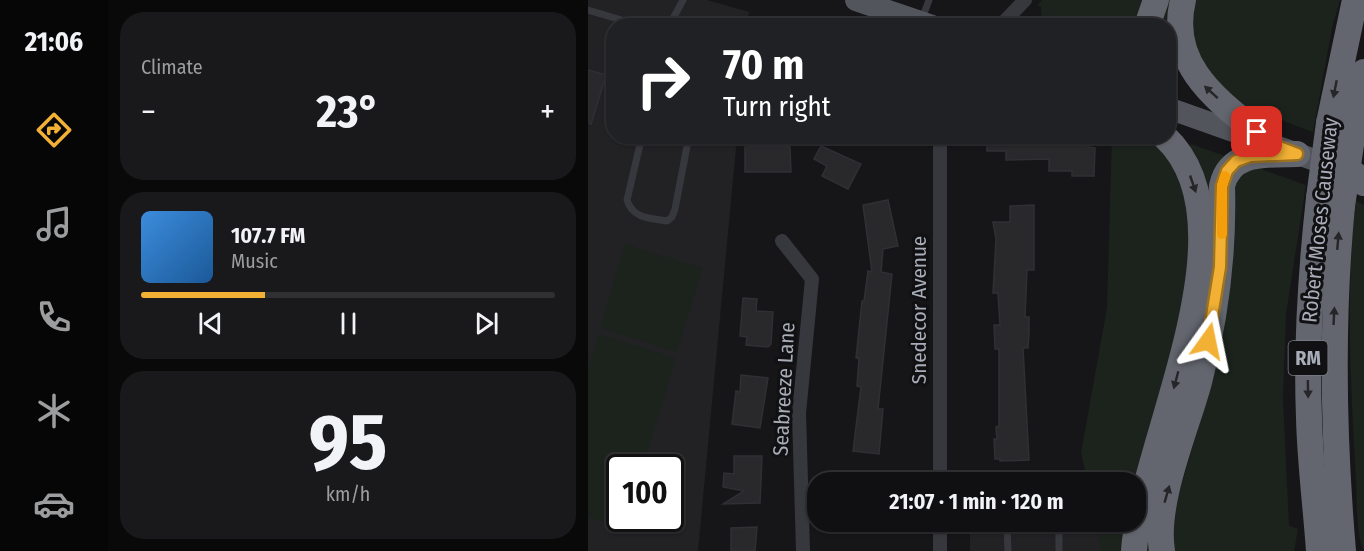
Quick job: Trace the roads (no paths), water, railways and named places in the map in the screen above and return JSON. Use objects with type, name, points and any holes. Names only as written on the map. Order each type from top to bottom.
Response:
[{"type":"highway","points":[[1150,18],[1156,0]]},
{"type":"highway","points":[[1183,0],[1180,33],[1195,74],[1207,89],[1271,144]]},
{"type":"highway","name":"Robert Moses Causeway","points":[[1319,551],[1311,449],[1308,329],[1341,127],[1354,0]]},
{"type":"highway","name":"Robert Moses Causeway","points":[[1341,127],[1364,72]]},
{"type":"highway","points":[[1134,551],[1143,499],[1187,335],[1200,254],[1201,224],[1196,189],[1182,157],[1171,144]]},
{"type":"highway","points":[[1162,551],[1160,520],[1198,382],[1215,305],[1220,267],[1222,186],[1225,175],[1231,166],[1243,158],[1297,154]]},
{"type":"highway","name":"Robert Moses Causeway","points":[[1330,202],[1334,437],[1343,551]]},
{"type":"highway","points":[[1334,437],[1350,500],[1356,551]]},
{"type":"highway","points":[[1302,551],[1311,449]]},
{"type":"main road","points":[[856,0],[908,18]]},
{"type":"main road","points":[[1176,111],[1362,177]]},
{"type":"street","points":[[1007,18],[1024,0]]},
{"type":"street","name":"Snedecor Avenue","points":[[940,144],[940,472]]},
{"type":"street","name":"Seabreeze Lane","points":[[782,241],[812,279],[799,413],[803,551]]},
{"type":"street","points":[[940,532],[940,551]]},
{"type":"lane","points":[[672,18],[678,4],[683,0]]},
{"type":"lane","points":[[927,18],[929,0]]},
{"type":"lane","points":[[588,10],[615,18]]},
{"type":"lane","points":[[640,144],[627,200],[630,209],[638,216],[667,221],[672,217],[675,209],[687,144]]},
{"type":"lane","points":[[1007,532],[1008,551]]},
{"type":"lane","points":[[1059,532],[1059,551]]}]
